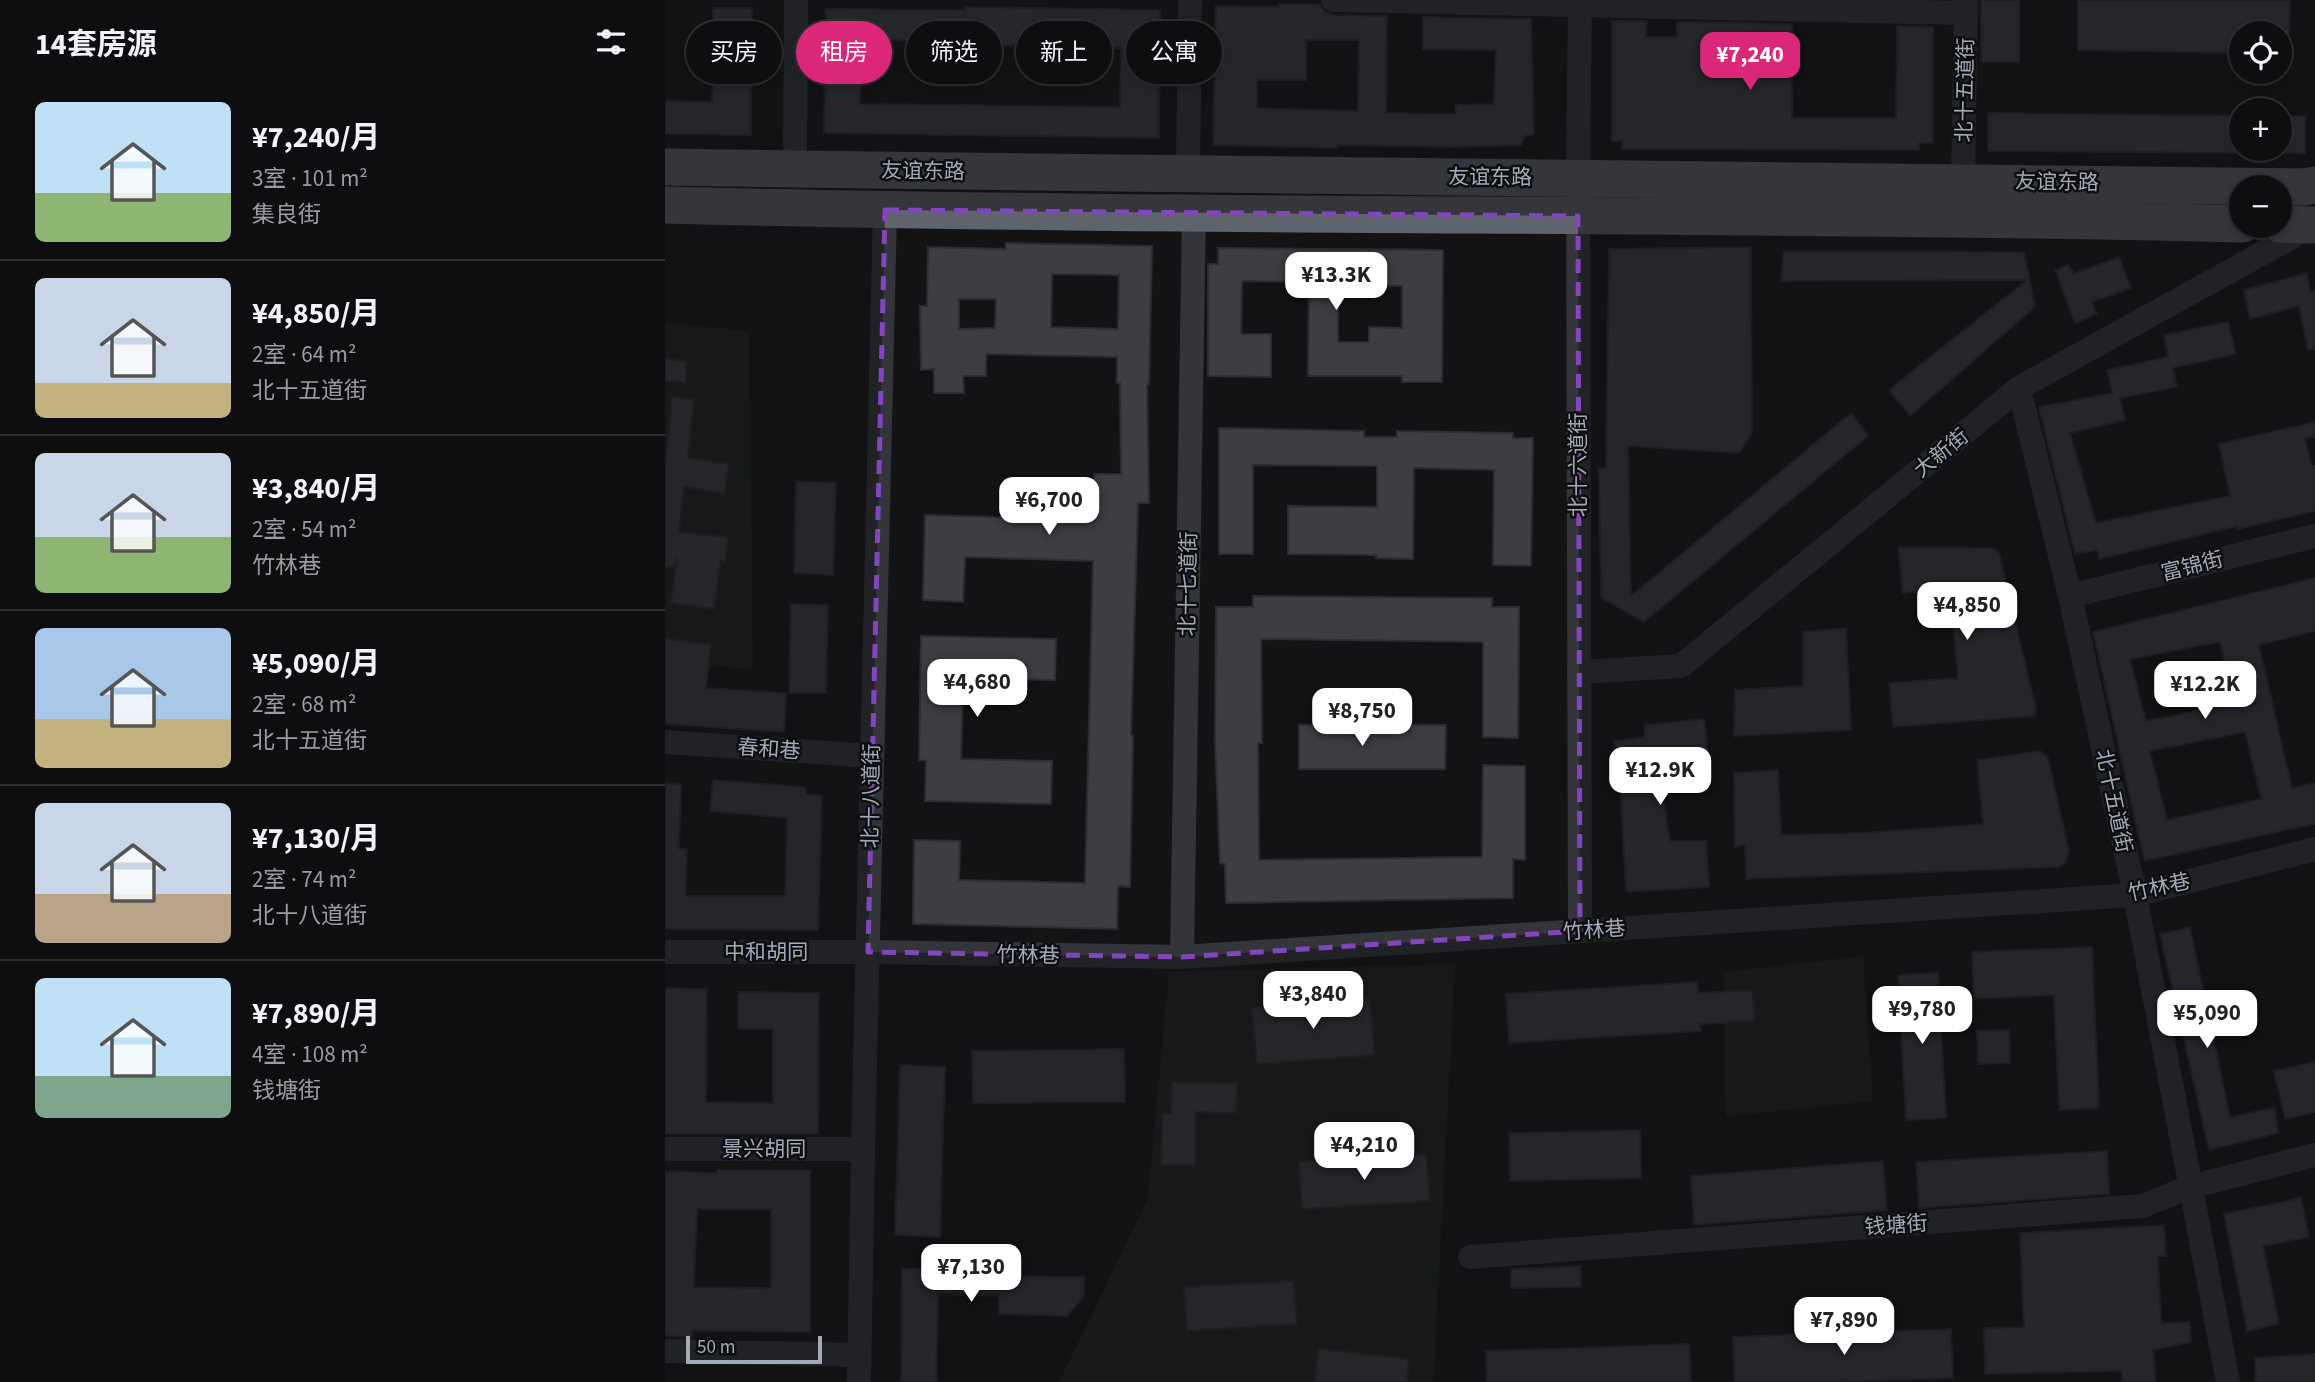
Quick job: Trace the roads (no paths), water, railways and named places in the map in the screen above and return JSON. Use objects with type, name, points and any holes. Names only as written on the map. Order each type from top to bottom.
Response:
[{"type":"highway","name":"友谊东路","points":[[665,167],[1188,175],[2315,185]]},
{"type":"highway","name":"友谊东路","points":[[665,205],[885,210],[1952,217],[2229,224]]},
{"type":"street","points":[[795,169],[796,0]]},
{"type":"street","points":[[1188,175],[1190,0]]},
{"type":"street","points":[[1333,0],[1966,6]]},
{"type":"street","name":"北十六道街","points":[[1580,3],[1580,931]]},
{"type":"street","name":"北十五道街","points":[[1963,181],[1966,6]]},
{"type":"street","name":"北十八道街","points":[[859,1382],[885,210]]},
{"type":"street","name":"北十七道街","points":[[1182,957],[1194,212]]},
{"type":"street","name":"大新街","points":[[1579,672],[1681,666],[2019,388],[2303,225]]},
{"type":"street","name":"北十五道街","points":[[2019,388],[2070,596],[2135,895],[2228,1382]]},
{"type":"street","name":"富锦街","points":[[2070,596],[2315,536]]},
{"type":"street","name":"春和巷","points":[[665,742],[872,756]]},
{"type":"street","name":"竹林巷","points":[[868,952],[1182,957],[2135,895],[2315,849]]},
{"type":"street","name":"中和胡同","points":[[665,952],[868,952]]},
{"type":"street","name":"景兴胡同","points":[[665,1149],[863,1149]]},
{"type":"street","name":"钱塘街","points":[[1470,1257],[2141,1206],[2190,1187],[2315,1155]]},
{"type":"street","points":[[665,1351],[859,1355]]}]
